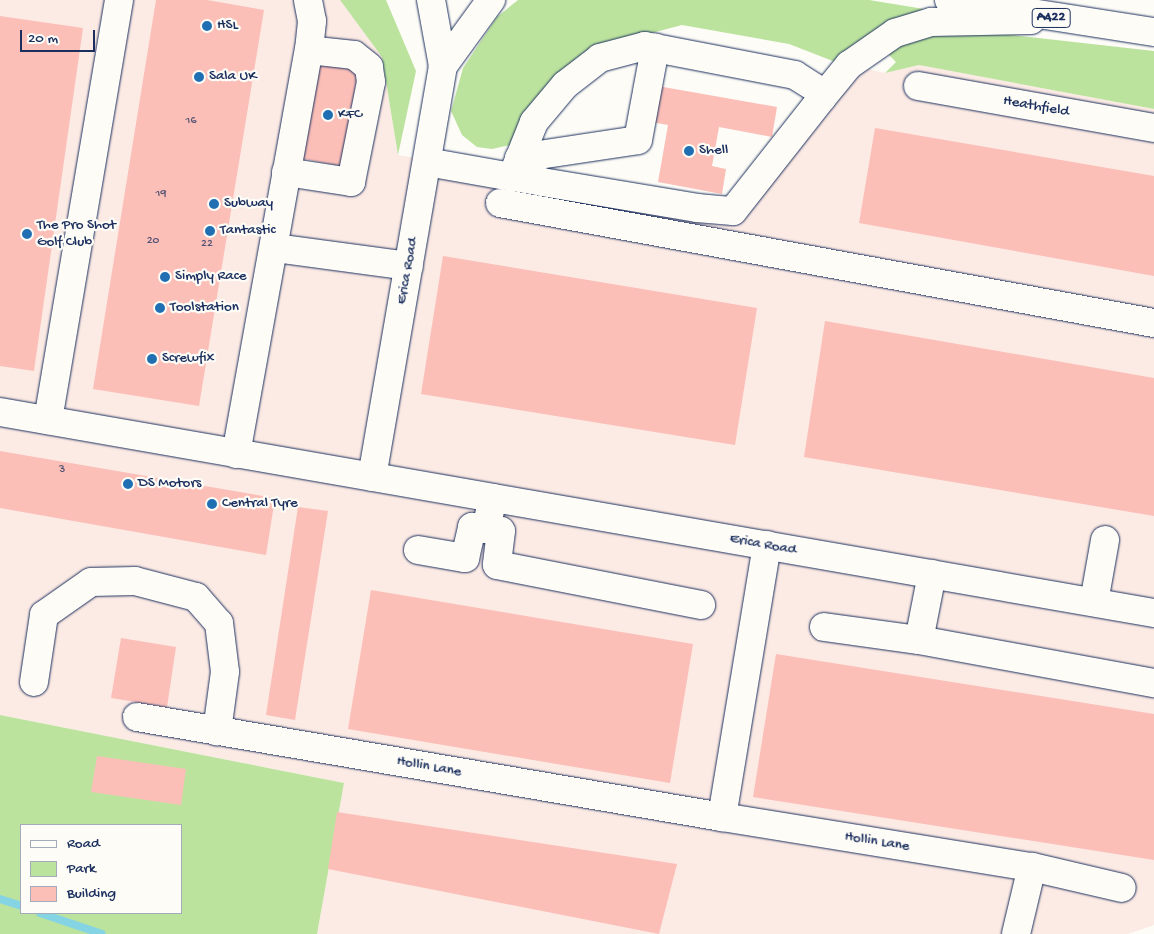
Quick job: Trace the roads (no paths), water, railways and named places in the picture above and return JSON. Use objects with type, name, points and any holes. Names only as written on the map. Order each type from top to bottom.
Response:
[{"type":"street","points":[[48,420],[119,0]]},
{"type":"street","name":"Erica Road","points":[[372,477],[443,66],[431,0]]},
{"type":"street","name":"Erica Road","points":[[443,66],[491,0]]},
{"type":"street","name":"A422","points":[[949,0],[1060,19],[1154,32]]},
{"type":"street","points":[[236,454],[275,248],[286,172],[309,50],[310,10]]},
{"type":"street","points":[[427,162],[516,167],[697,208],[733,211],[849,64],[895,33],[931,22],[1060,19]]},
{"type":"street","points":[[516,167],[534,122],[565,85],[600,58],[645,46],[795,74],[818,89],[822,98]]},
{"type":"street","points":[[516,167],[638,140],[655,48]]},
{"type":"street","points":[[286,172],[351,182],[371,82],[369,67],[354,56],[309,50]]},
{"type":"street","name":"Heathfield","points":[[918,86],[1154,128]]},
{"type":"street","points":[[500,203],[1154,323]]},
{"type":"street","points":[[275,248],[409,266]]},
{"type":"street","name":"Erica Road","points":[[0,412],[1154,614]]},
{"type":"street","points":[[486,529],[494,498]]},
{"type":"street","points":[[418,550],[465,558],[472,527],[501,531],[497,565],[701,605]]},
{"type":"street","points":[[1094,602],[1105,540]]},
{"type":"street","points":[[722,817],[767,545]]},
{"type":"street","points":[[919,640],[932,574]]},
{"type":"street","points":[[34,682],[44,615],[90,582],[135,581],[196,597],[219,623],[225,672],[217,731]]},
{"type":"street","points":[[824,627],[919,640],[1154,683]]},
{"type":"street","name":"Hollin Lane","points":[[137,717],[722,817],[1032,867],[1122,888]]},
{"type":"street","points":[[1016,934],[1032,867]]},
{"type":"waterway","points":[[0,899],[20,906]]},
{"type":"waterway","points":[[43,914],[102,934]]},
{"type":"place","name":"HSL","points":[[207,26]]},
{"type":"place","name":"Sala UK","points":[[199,77]]},
{"type":"place","name":"KFC","points":[[328,115]]},
{"type":"place","name":"Shell","points":[[689,151]]},
{"type":"place","name":"Subway","points":[[214,204]]},
{"type":"place","name":"Tantastic","points":[[210,231]]},
{"type":"place","name":"The Pro Shot Golf Club","points":[[27,234]]},
{"type":"place","name":"Simply Race","points":[[165,277]]},
{"type":"place","name":"Toolstation","points":[[160,308]]},
{"type":"place","name":"Screwfix","points":[[152,359]]},
{"type":"place","name":"DS Motors","points":[[128,484]]},
{"type":"place","name":"Central Tyre","points":[[212,504]]}]
